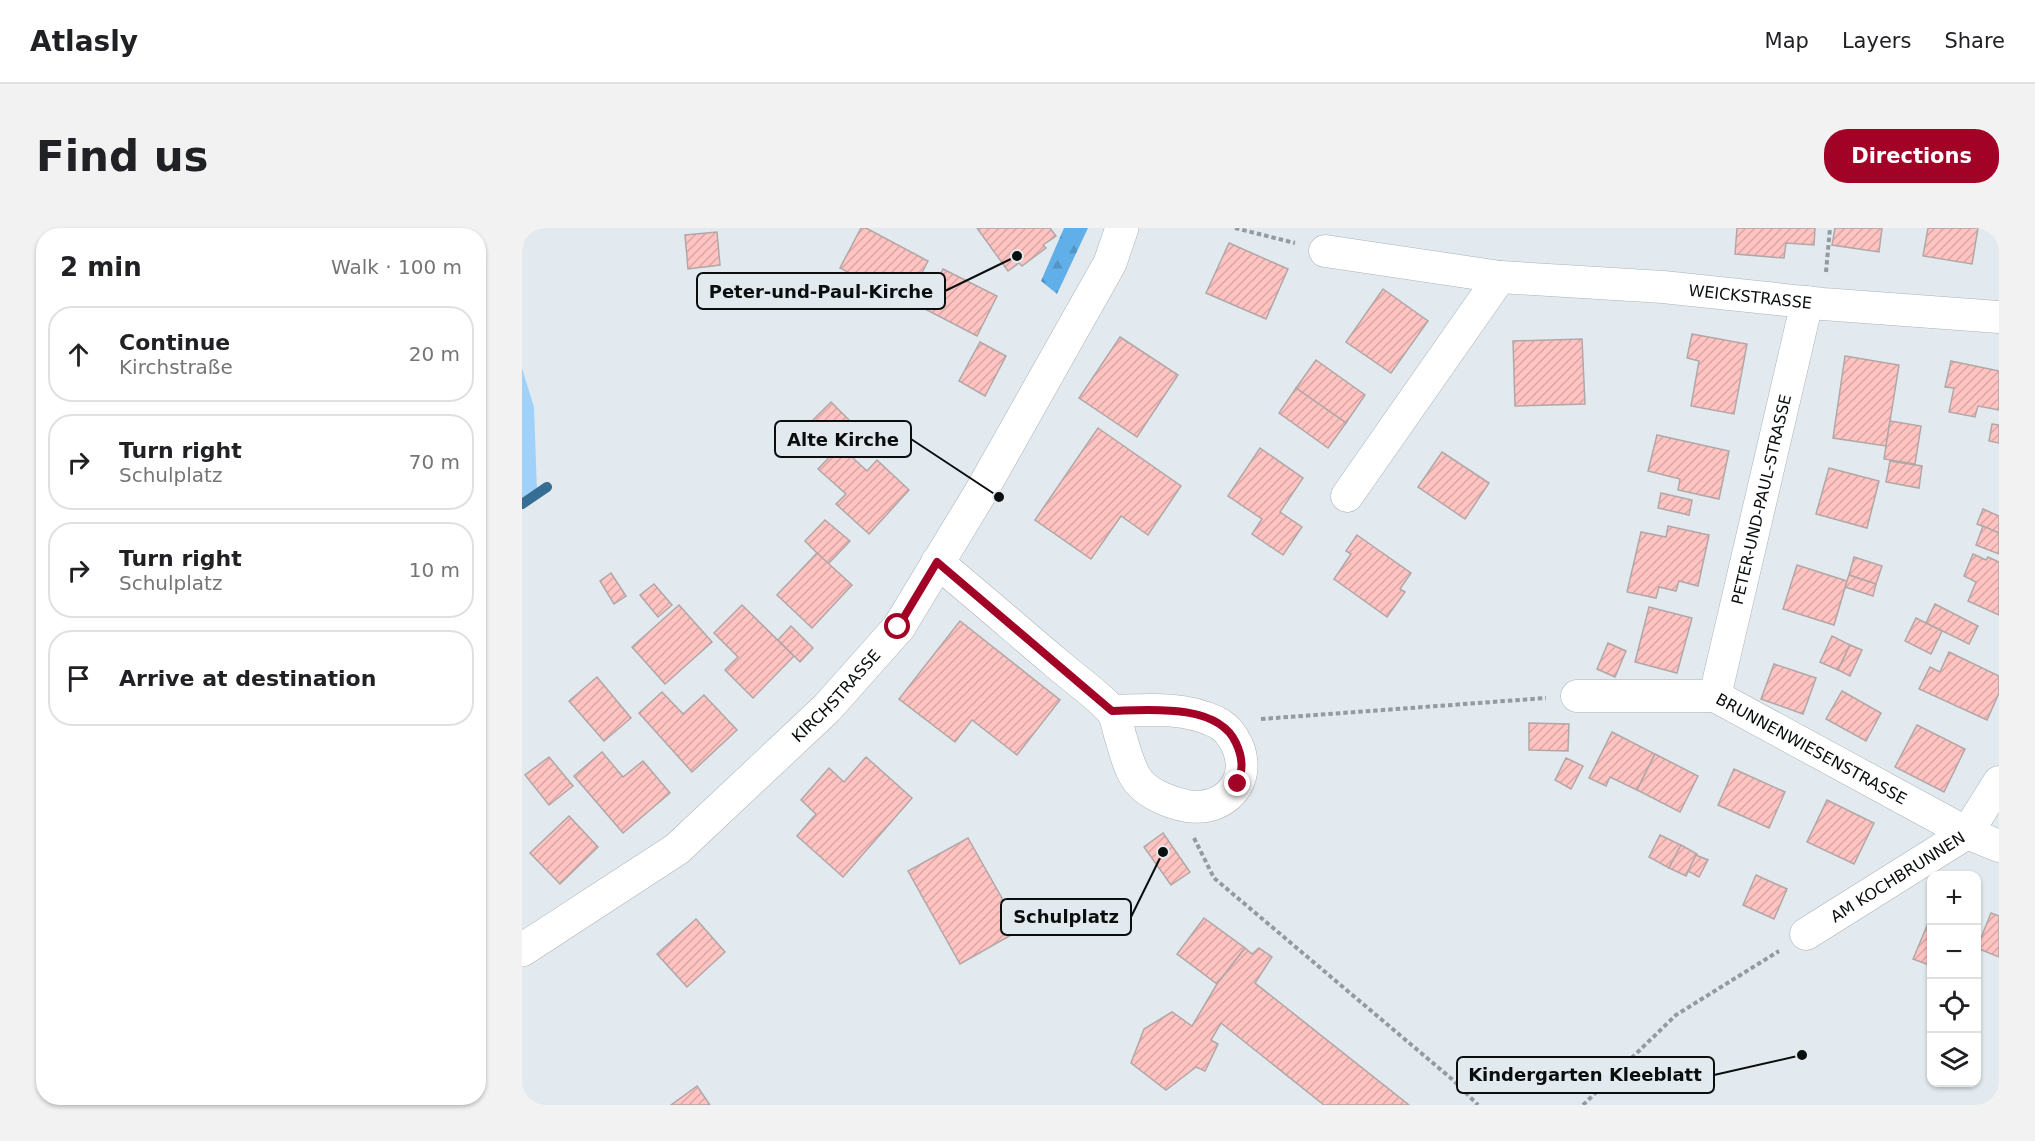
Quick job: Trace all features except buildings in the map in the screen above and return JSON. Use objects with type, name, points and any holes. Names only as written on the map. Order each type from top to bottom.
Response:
[{"type":"street","name":"KIRCHSTRASSE","points":[[522,950],[668,856],[686,841],[827,708],[898,627],[982,490],[1110,263],[1122,228]]},
{"type":"street","name":"WEICKSTRASSE","points":[[1325,251],[1500,277],[1663,287],[1815,303],[1999,317]]},
{"type":"street","points":[[1347,496],[1500,277]]},
{"type":"street","name":"PETER-UND-PAUL-STRASSE","points":[[1715,696],[1815,303]]},
{"type":"street","points":[[937,562],[1112,711],[1128,758],[1139,781],[1160,797],[1178,805],[1196,807],[1227,798],[1238,784],[1243,768],[1240,753],[1233,736],[1218,722],[1193,714],[1167,710],[1112,711]]},
{"type":"street","name":"BRUNNENWIESENSTRASSE","points":[[1577,696],[1715,696],[1967,833],[1999,846]]},
{"type":"street","name":"AM KOCHBRUNNEN","points":[[1806,934],[1967,833],[1999,782]]},
{"type":"path","points":[[1235,228],[1325,251]]},
{"type":"path","points":[[1815,303],[1830,228]]},
{"type":"path","points":[[1218,722],[1577,696]]},
{"type":"path","points":[[1178,805],[1214,878],[1453,1080],[1478,1105]]},
{"type":"path","points":[[1583,1105],[1676,1015],[1806,934]]},
{"type":"shaded area","points":[[522,368],[534,407],[537,491],[522,501]]},
{"type":"green space","points":[[1064,228],[1088,228],[1057,294],[1041,281]]},
{"type":"waterway","points":[[522,504],[547,487]]},
{"type":"place","name":"Peter-und-Paul-Kirche","points":[[1017,256]]},
{"type":"place","name":"Alte Kirche","points":[[999,497]]},
{"type":"place","name":"Schulplatz","points":[[1163,852]]},
{"type":"place","name":"Kindergarten Kleeblatt","points":[[1802,1055]]},
{"type":"route","points":[[898,627],[937,562],[1112,711],[1167,710],[1193,714],[1218,722],[1233,736],[1240,753],[1243,768],[1238,784]]}]
